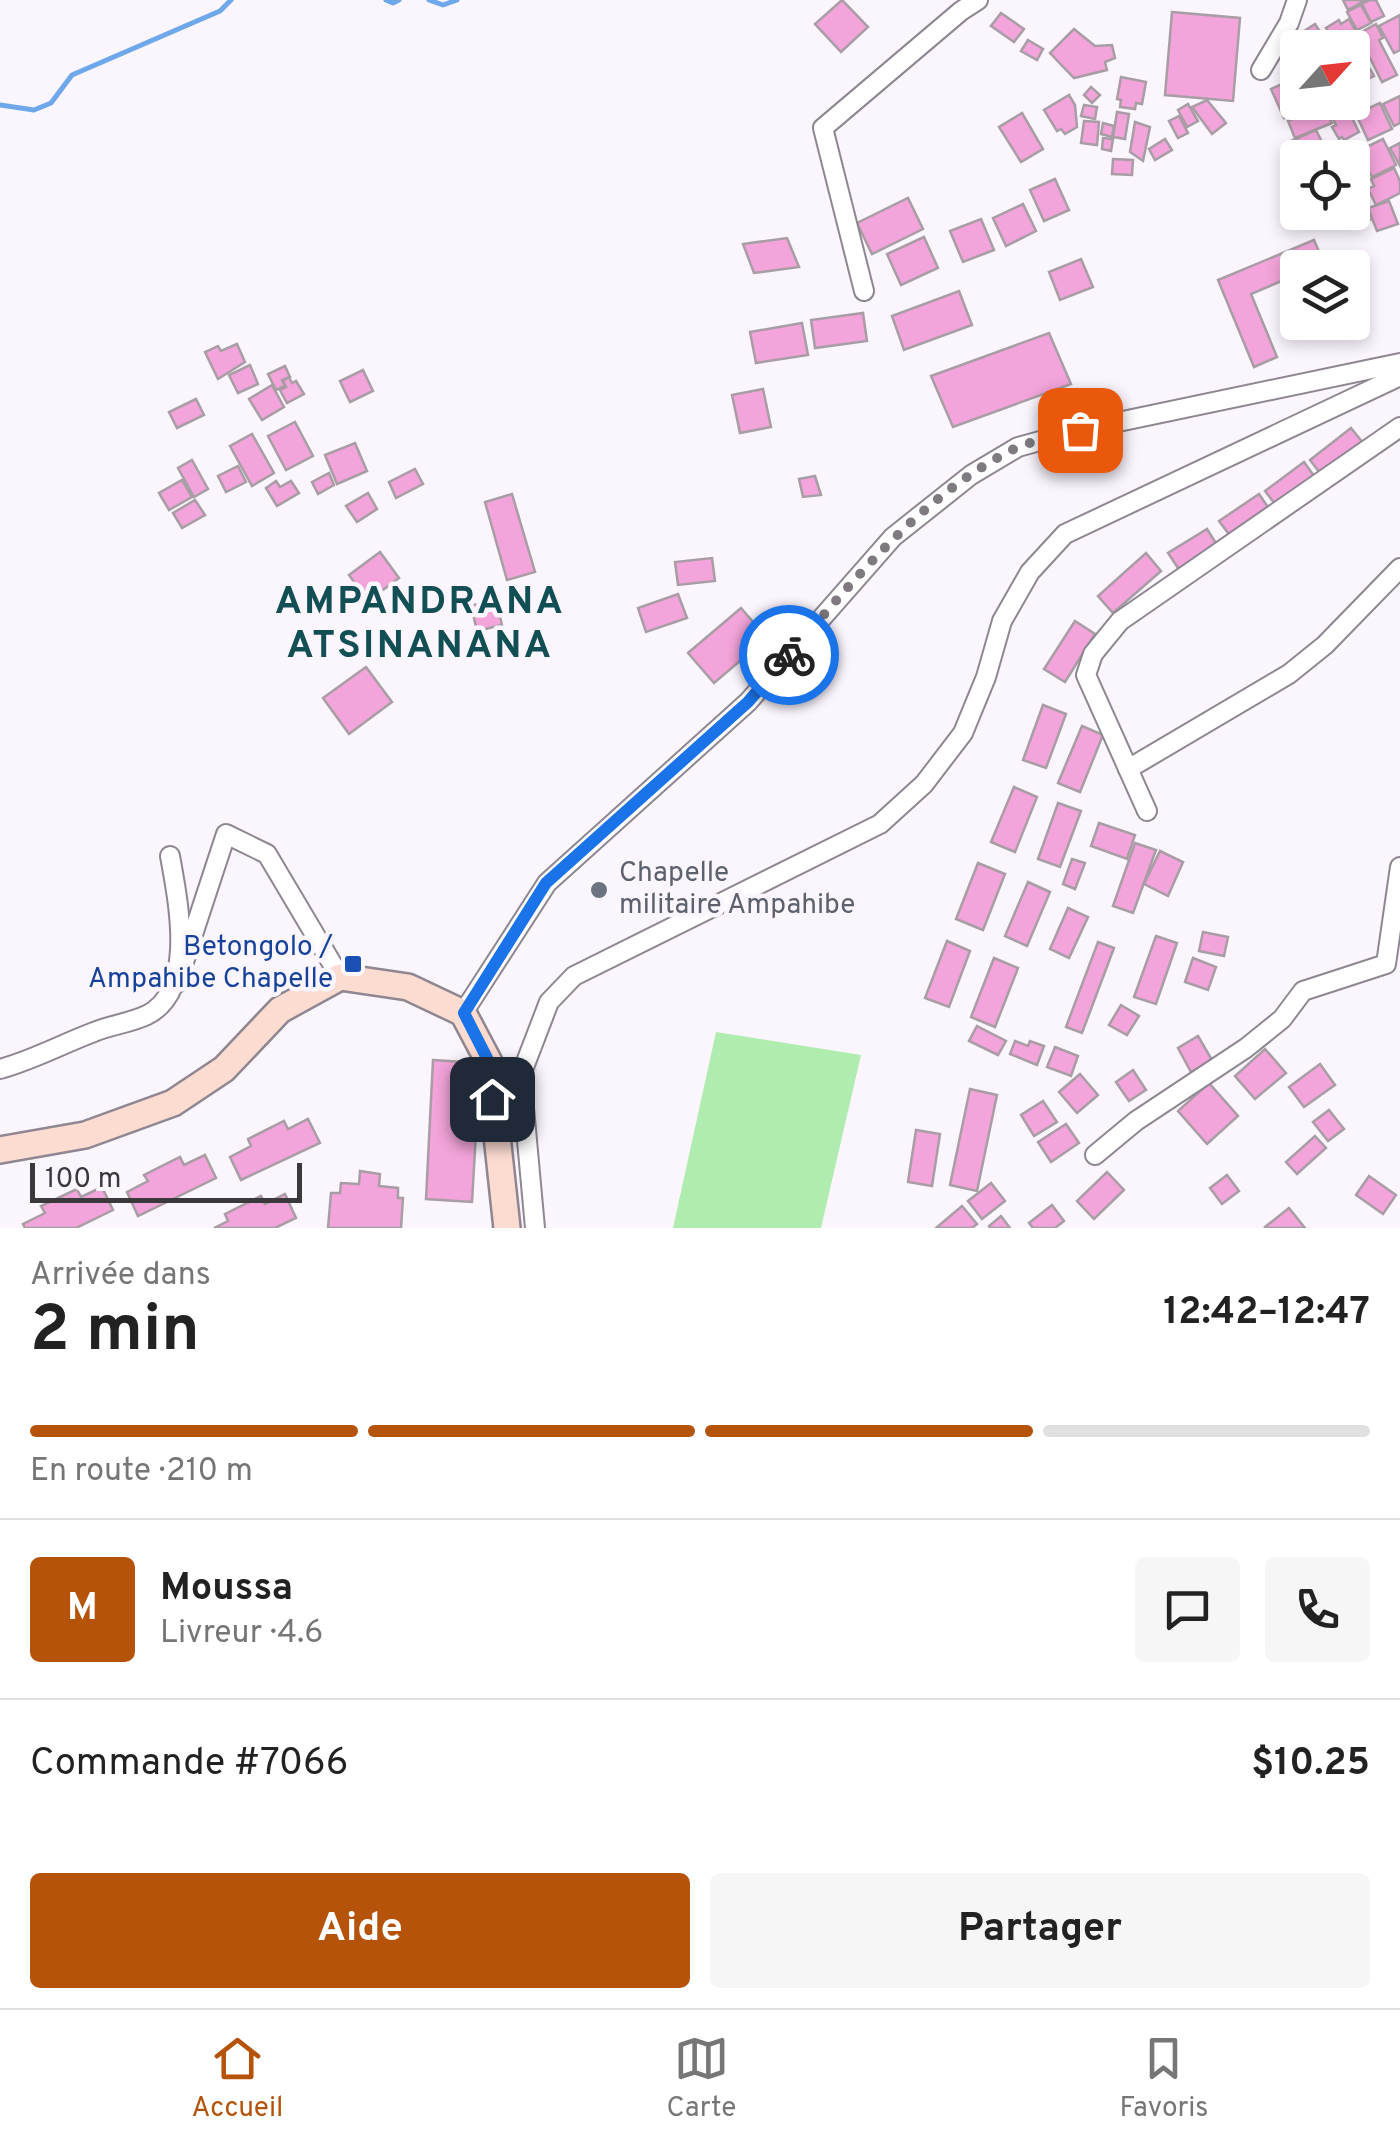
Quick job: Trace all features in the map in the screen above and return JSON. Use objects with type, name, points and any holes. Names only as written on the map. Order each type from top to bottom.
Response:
[{"type":"street","points":[[864,291],[824,128],[978,0]]},
{"type":"street","points":[[1261,70],[1289,23],[1297,0]]},
{"type":"street","points":[[464,1013],[546,883],[748,702],[892,536],[971,475],[1018,448],[1080,430],[1400,363]]},
{"type":"street","points":[[535,1228],[521,1075],[549,1002],[574,976],[880,824],[924,784],[963,733],[986,676],[1002,620],[1030,572],[1064,534],[1400,376]]},
{"type":"street","points":[[1147,811],[1086,675],[1093,654],[1120,621],[1400,427]]},
{"type":"street","points":[[1128,769],[1289,674],[1326,645],[1400,568]]},
{"type":"street","points":[[0,1070],[150,1014],[176,983],[226,834],[267,854],[340,976]]},
{"type":"street","points":[[170,856],[180,914],[176,983]]},
{"type":"street","points":[[1095,1156],[1136,1121],[1246,1048],[1282,1019],[1302,991],[1386,964],[1400,867]]},
{"type":"street","points":[[0,1150],[85,1134],[173,1104],[224,1069],[280,1010],[340,976],[408,986],[464,1013],[489,1062],[507,1228]]},
{"type":"green space","points":[[716,1032],[861,1055],[821,1228],[673,1228]]},
{"type":"building","points":[[842,0],[868,27],[841,52],[815,24]]},
{"type":"building","points":[[1343,0],[1366,0],[1348,10]]},
{"type":"building","points":[[1376,0],[1384,16],[1371,22],[1362,4]]},
{"type":"building","points":[[1361,5],[1371,23],[1357,30],[1347,12]]},
{"type":"building","points":[[1172,12],[1240,18],[1233,101],[1165,95]]},
{"type":"building","points":[[1001,13],[1024,29],[1014,42],[991,26]]},
{"type":"building","points":[[1400,15],[1400,50],[1394,53],[1379,26]]},
{"type":"building","points":[[1349,19],[1355,30],[1326,28],[1339,20],[1341,24]]},
{"type":"building","points":[[1376,24],[1383,38],[1379,40],[1397,75],[1382,82],[1370,58],[1370,30],[1365,30]]},
{"type":"building","points":[[1074,29],[1095,46],[1112,45],[1115,58],[1105,62],[1107,70],[1074,78],[1050,53]]},
{"type":"building","points":[[1028,40],[1043,49],[1037,60],[1021,51]]},
{"type":"building","points":[[1121,77],[1146,82],[1142,104],[1136,103],[1135,109],[1120,107],[1121,100],[1117,99]]},
{"type":"building","points":[[1280,85],[1280,109],[1271,89]]},
{"type":"building","points":[[1091,87],[1100,95],[1092,103],[1084,95]]},
{"type":"building","points":[[1069,95],[1075,105],[1077,127],[1065,134],[1061,129],[1057,131],[1044,110]]},
{"type":"building","points":[[1400,96],[1400,123],[1394,126],[1383,104]]},
{"type":"building","points":[[1207,100],[1226,123],[1212,134],[1192,107]]},
{"type":"building","points":[[1380,103],[1392,129],[1368,140],[1359,120],[1370,120],[1370,108]]},
{"type":"building","points":[[1188,104],[1198,121],[1187,127],[1178,110]]},
{"type":"building","points":[[1084,105],[1097,107],[1095,119],[1081,116]]},
{"type":"building","points":[[1117,112],[1129,114],[1125,139],[1113,137]]},
{"type":"building","points":[[1022,113],[1043,149],[1021,162],[999,127]]},
{"type":"building","points":[[1179,116],[1188,133],[1178,138],[1169,121]]},
{"type":"building","points":[[1331,120],[1332,123],[1295,138],[1288,121]]},
{"type":"building","points":[[1334,120],[1353,120],[1359,132],[1339,139],[1332,127],[1336,125]]},
{"type":"building","points":[[1084,121],[1099,122],[1097,145],[1081,143]]},
{"type":"building","points":[[1135,122],[1150,127],[1143,161],[1130,152]]},
{"type":"building","points":[[1103,123],[1114,126],[1112,137],[1101,134]]},
{"type":"building","points":[[1316,130],[1321,140],[1293,140]]},
{"type":"building","points":[[1103,138],[1113,139],[1111,151],[1102,149]]},
{"type":"building","points":[[1165,139],[1172,150],[1155,160],[1149,149]]},
{"type":"building","points":[[1383,139],[1396,165],[1372,177],[1370,145]]},
{"type":"building","points":[[1400,143],[1400,166],[1390,148]]},
{"type":"building","points":[[1113,159],[1133,160],[1132,175],[1112,174]]},
{"type":"building","points":[[1394,168],[1400,193],[1376,205],[1370,193],[1374,186],[1371,179]]},
{"type":"building","points":[[1055,179],[1069,210],[1044,221],[1030,190]]},
{"type":"building","points":[[908,198],[923,229],[872,254],[857,223]]},
{"type":"building","points":[[1389,201],[1398,224],[1377,231],[1370,207]]},
{"type":"building","points":[[1023,204],[1036,231],[1006,246],[993,218]]},
{"type":"building","points":[[981,219],[994,250],[963,262],[950,231]]},
{"type":"building","points":[[924,237],[938,268],[901,285],[887,254]]},
{"type":"building","points":[[787,238],[799,267],[754,273],[743,244]]},
{"type":"building","points":[[1314,240],[1318,250],[1290,250]]},
{"type":"building","points":[[1280,254],[1280,282],[1251,294],[1277,357],[1254,367],[1218,280]]},
{"type":"building","points":[[1081,259],[1093,287],[1060,300],[1049,272]]},
{"type":"building","points":[[959,291],[972,325],[904,350],[892,316]]},
{"type":"building","points":[[863,313],[867,341],[815,348],[811,320]]},
{"type":"building","points":[[802,323],[808,355],[756,363],[750,332]]},
{"type":"building","points":[[1049,333],[1071,384],[953,427],[931,376]]},
{"type":"building","points":[[237,344],[245,362],[218,379],[205,352]]},
{"type":"building","points":[[250,365],[258,384],[238,393],[229,375]]},
{"type":"building","points":[[285,366],[290,377],[282,380],[285,386],[276,390],[268,374]]},
{"type":"building","points":[[363,370],[373,391],[350,402],[340,381]]},
{"type":"building","points":[[289,377],[304,394],[287,403],[280,390],[286,387],[283,381]]},
{"type":"building","points":[[272,385],[284,407],[262,420],[249,399]]},
{"type":"building","points":[[763,389],[771,427],[740,433],[732,395]]},
{"type":"building","points":[[196,399],[204,415],[177,428],[169,412]]},
{"type":"building","points":[[295,422],[313,456],[286,470],[268,436]]},
{"type":"building","points":[[1351,428],[1364,444],[1323,477],[1310,460]]},
{"type":"building","points":[[252,434],[274,473],[252,486],[230,446]]},
{"type":"building","points":[[355,443],[367,471],[337,484],[325,455]]},
{"type":"building","points":[[192,460],[208,489],[194,497],[178,468]]},
{"type":"building","points":[[1304,462],[1317,480],[1278,508],[1265,491]]},
{"type":"building","points":[[238,466],[246,482],[226,492],[218,476]]},
{"type":"building","points":[[415,469],[423,484],[396,498],[389,482]]},
{"type":"building","points":[[329,473],[334,485],[318,494],[312,482]]},
{"type":"building","points":[[815,476],[821,495],[803,497],[799,479]]},
{"type":"building","points":[[182,480],[192,497],[169,510],[159,493]]},
{"type":"building","points":[[276,481],[280,487],[291,481],[299,493],[277,506],[266,488]]},
{"type":"building","points":[[368,493],[377,509],[357,522],[346,506]]},
{"type":"building","points":[[512,494],[535,572],[507,580],[485,502]]},
{"type":"building","points":[[1259,494],[1270,510],[1231,537],[1219,521]]},
{"type":"building","points":[[195,500],[205,515],[182,528],[173,513]]},
{"type":"building","points":[[1207,529],[1219,548],[1180,571],[1168,553]]},
{"type":"building","points":[[380,552],[399,578],[368,601],[349,575]]},
{"type":"building","points":[[1146,553],[1161,571],[1113,613],[1098,596]]},
{"type":"building","points":[[712,558],[715,581],[678,585],[675,562]]},
{"type":"building","points":[[678,594],[687,618],[646,632],[638,608]]},
{"type":"building","points":[[496,599],[502,625],[477,631],[471,606]]},
{"type":"building","points":[[741,608],[767,638],[714,683],[688,653]]},
{"type":"building","points":[[1075,621],[1095,634],[1065,682],[1044,669]]},
{"type":"building","points":[[366,667],[392,702],[349,734],[323,698]]},
{"type":"building","points":[[1043,705],[1066,714],[1046,768],[1023,760]]},
{"type":"building","points":[[1082,726],[1103,735],[1080,792],[1058,783]]},
{"type":"building","points":[[1014,787],[1037,797],[1015,852],[991,842]]},
{"type":"building","points":[[1058,803],[1081,811],[1060,867],[1038,859]]},
{"type":"building","points":[[1099,823],[1135,835],[1127,859],[1091,846]]},
{"type":"building","points":[[1135,843],[1156,850],[1133,913],[1113,906]]},
{"type":"building","points":[[1160,851],[1183,862],[1168,896],[1144,884]]},
{"type":"building","points":[[1072,859],[1085,863],[1075,889],[1063,884]]},
{"type":"building","points":[[978,863],[1005,874],[983,930],[956,919]]},
{"type":"building","points":[[1028,882],[1050,892],[1027,946],[1005,936]]},
{"type":"building","points":[[1068,908],[1088,917],[1069,958],[1050,949]]},
{"type":"building","points":[[1203,932],[1228,937],[1224,956],[1199,951]]},
{"type":"building","points":[[1156,936],[1177,943],[1156,1004],[1134,997]]},
{"type":"building","points":[[947,941],[970,951],[949,1007],[925,998]]},
{"type":"building","points":[[1098,942],[1114,948],[1082,1033],[1066,1027]]},
{"type":"building","points":[[994,958],[1018,968],[995,1027],[971,1017]]},
{"type":"building","points":[[1193,958],[1216,967],[1208,990],[1185,982]]},
{"type":"building","points":[[1121,1005],[1139,1016],[1127,1035],[1109,1025]]},
{"type":"building","points":[[977,1026],[1006,1041],[998,1055],[969,1041]]},
{"type":"building","points":[[1198,1036],[1212,1060],[1191,1072],[1178,1048]]},
{"type":"building","points":[[1015,1041],[1044,1046],[1037,1065],[1010,1054]]},
{"type":"building","points":[[1055,1047],[1078,1056],[1071,1076],[1047,1067]]},
{"type":"building","points":[[1265,1049],[1286,1073],[1255,1099],[1235,1076]]},
{"type":"building","points":[[433,1060],[480,1063],[472,1202],[426,1199]]},
{"type":"building","points":[[1320,1064],[1335,1085],[1304,1107],[1289,1087]]},
{"type":"building","points":[[1133,1070],[1146,1090],[1129,1101],[1116,1082]]},
{"type":"building","points":[[1080,1074],[1098,1095],[1077,1113],[1059,1092]]},
{"type":"building","points":[[1209,1083],[1238,1116],[1207,1144],[1178,1111]]},
{"type":"building","points":[[970,1089],[997,1095],[977,1191],[950,1185]]},
{"type":"building","points":[[1043,1101],[1057,1122],[1034,1136],[1021,1115]]},
{"type":"building","points":[[1329,1110],[1344,1129],[1328,1141],[1313,1122]]},
{"type":"building","points":[[308,1119],[320,1143],[241,1180],[230,1157],[251,1146],[248,1139],[284,1121],[288,1129]]},
{"type":"building","points":[[1066,1124],[1079,1143],[1051,1162],[1038,1142]]},
{"type":"building","points":[[916,1130],[940,1134],[932,1186],[908,1182]]},
{"type":"building","points":[[1315,1136],[1326,1148],[1297,1174],[1286,1162]]},
{"type":"building","points":[[205,1155],[216,1178],[138,1216],[127,1192],[148,1181],[144,1175],[180,1157],[184,1165]]},
{"type":"building","points":[[360,1171],[380,1174],[379,1186],[398,1188],[398,1198],[403,1198],[401,1228],[328,1228],[331,1193],[340,1193],[341,1183],[359,1184]]},
{"type":"building","points":[[1107,1172],[1124,1190],[1094,1219],[1077,1201]]},
{"type":"building","points":[[1227,1175],[1239,1191],[1222,1204],[1210,1188]]},
{"type":"building","points":[[1369,1176],[1396,1195],[1383,1214],[1356,1195]]},
{"type":"building","points":[[991,1183],[1005,1201],[982,1219],[968,1201]]},
{"type":"building","points":[[102,1187],[113,1210],[76,1228],[25,1228],[23,1224],[45,1213],[41,1206],[77,1189],[81,1197]]},
{"type":"building","points":[[285,1194],[296,1218],[275,1228],[214,1228],[228,1221],[225,1214],[261,1196],[265,1204]]},
{"type":"building","points":[[1052,1205],[1064,1221],[1055,1228],[1033,1228],[1029,1223]]},
{"type":"building","points":[[962,1206],[977,1224],[972,1228],[936,1228]]},
{"type":"building","points":[[1289,1208],[1305,1228],[1265,1227]]},
{"type":"building","points":[[1001,1216],[1010,1228],[990,1228],[989,1226]]},
{"type":"waterway","points":[[0,105],[34,110],[51,103],[72,75],[220,11],[231,0]]},
{"type":"waterway","points":[[386,0],[399,0]]},
{"type":"waterway","points":[[429,0],[443,5],[457,0]]},
{"type":"way so far","points":[[789,655],[892,536],[971,475],[1018,448],[1080,430]]},
{"type":"place","name":"Chapelle militaire Ampahibe","points":[[599,890]]},
{"type":"place","name":"Betongolo / Ampahibe Chapelle","points":[[353,964]]},
{"type":"district","name":"AMPANDRANA ATSINANANA","points":[[420,624]]},
{"type":"route","points":[[492,1099],[489,1062],[464,1013],[546,883],[748,702],[789,655]]}]
